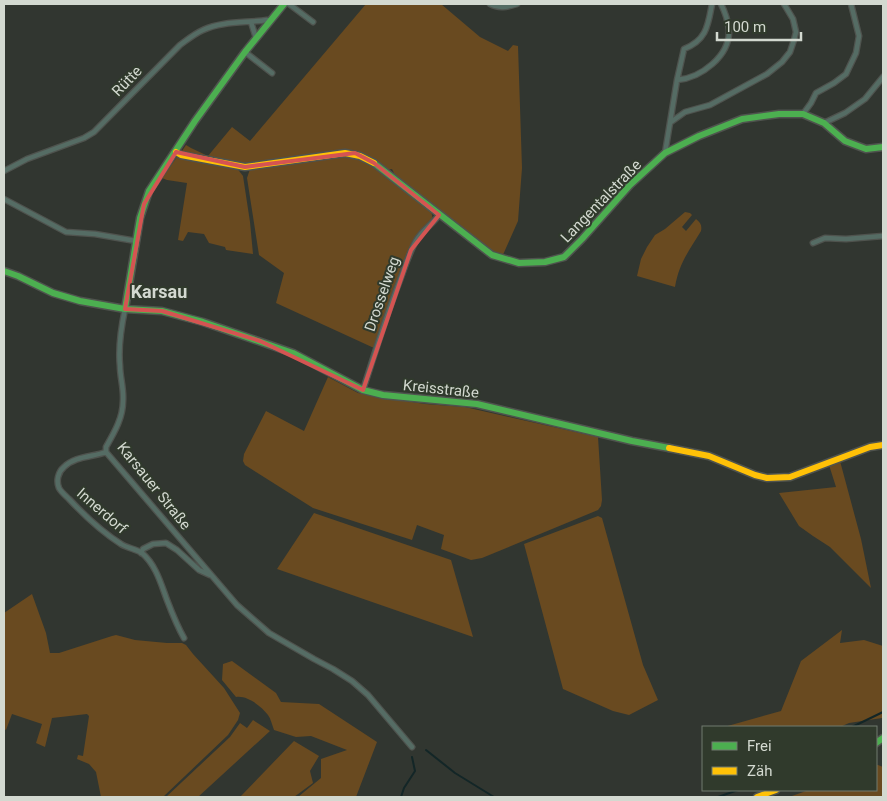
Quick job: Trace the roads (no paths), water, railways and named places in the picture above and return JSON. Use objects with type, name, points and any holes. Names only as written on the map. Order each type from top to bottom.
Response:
[{"type":"street","name":"Karsauer Straße","points":[[284,4],[245,52],[195,121],[149,192],[140,218],[122,323],[119,348],[123,401],[118,425],[106,448],[106,452],[237,605],[269,633],[352,681],[374,702],[412,747]]},
{"type":"street","points":[[289,4],[313,22]]},
{"type":"street","points":[[490,4],[503,8],[517,4]]},
{"type":"street","points":[[665,153],[684,49],[694,45],[703,36],[712,4]]},
{"type":"street","points":[[677,80],[684,80],[705,70],[717,60],[726,47],[729,31],[726,15],[721,4]]},
{"type":"street","points":[[671,122],[685,112],[710,105],[767,74],[782,62],[790,52],[796,32],[793,19],[784,4]]},
{"type":"street","points":[[803,114],[816,93],[846,74],[856,53],[859,36],[851,4]]},
{"type":"street","name":"Rütte","points":[[4,171],[27,159],[84,138],[94,132],[180,45],[196,33],[212,26],[269,21]]},
{"type":"street","points":[[251,22],[256,38]]},
{"type":"street","points":[[245,52],[272,74]]},
{"type":"street","points":[[824,124],[845,114],[865,99],[883,77]]},
{"type":"street","name":"Langentalstraße","points":[[176,152],[181,155],[245,167],[345,152],[355,153],[374,163],[492,256],[519,263],[545,262],[564,257],[582,240],[630,185],[665,153],[699,136],[742,119],[779,114],[803,114],[824,124],[846,141],[866,148],[883,147]]},
{"type":"street","points":[[4,199],[66,232],[95,234],[136,241]]},
{"type":"street","name":"Drosselweg","points":[[363,390],[411,250],[417,239],[439,215]]},
{"type":"street","points":[[813,243],[825,238],[846,239],[883,236]]},
{"type":"street","name":"Kreisstraße","points":[[4,271],[53,293],[80,301],[125,309],[162,311],[203,322],[293,353],[363,390],[390,396],[477,404],[632,441],[709,456],[767,478],[790,477],[870,447],[883,445]]},
{"type":"street","name":"Innerdorf","points":[[106,452],[79,458],[63,467],[59,472],[59,488],[91,521],[120,543],[141,552],[157,572],[177,625],[184,638]]},
{"type":"street","points":[[141,552],[153,544],[166,543],[198,570],[213,576]]},
{"type":"street","points":[[757,797],[773,791]]},
{"type":"waterway","points":[[854,726],[883,712]]},
{"type":"waterway","points":[[426,750],[455,773],[494,797]]},
{"type":"waterway","points":[[401,797],[404,788],[415,771],[412,757]]},
{"type":"waterway","points":[[718,797],[735,791]]},
{"type":"district","name":"Karsau","points":[[159,292]]}]
